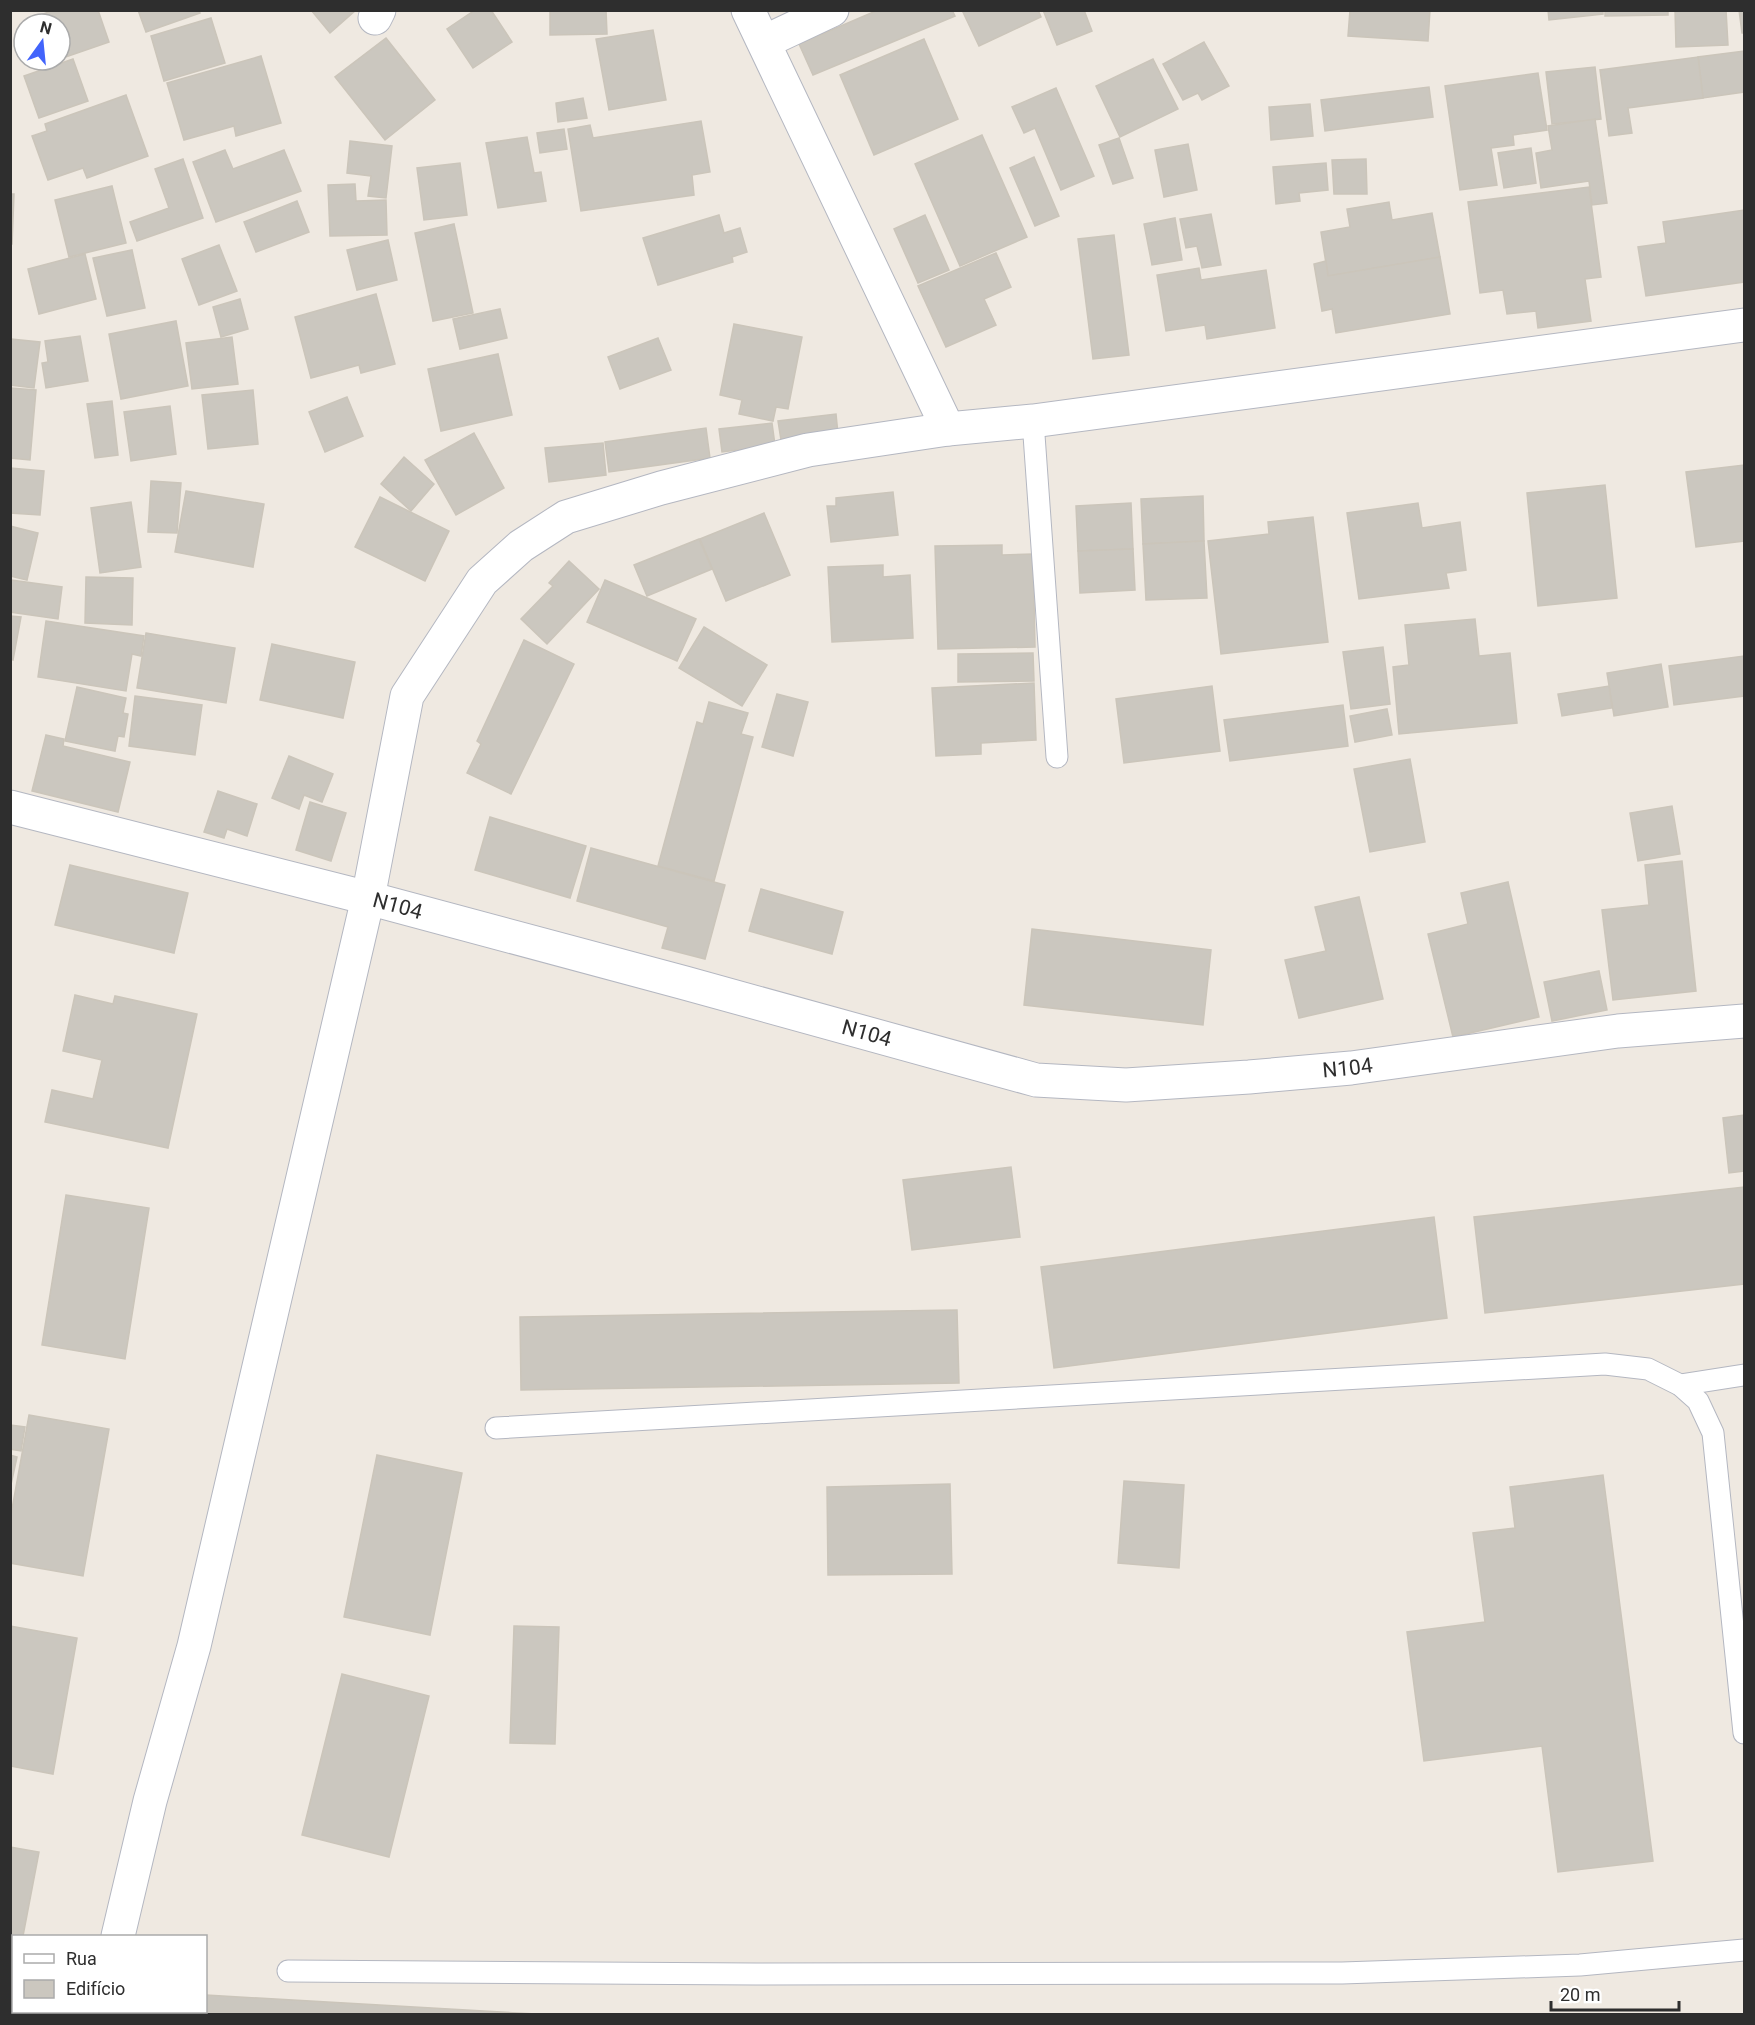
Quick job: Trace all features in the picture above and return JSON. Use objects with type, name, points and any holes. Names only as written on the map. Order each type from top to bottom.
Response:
[{"type":"street","points":[[748,10],[948,429]]},
{"type":"street","points":[[764,42],[832,10]]},
{"type":"street","points":[[118,1935],[150,1801],[194,1646],[368,898],[407,696],[482,581],[521,546],[566,517],[661,488],[807,450],[948,429],[1033,421],[1744,325]]},
{"type":"street","name":"N104","points":[[10,807],[685,982],[1036,1080],[1126,1085],[1249,1077],[1351,1068],[1618,1031],[1744,1021]]},
{"type":"lane","points":[[1033,421],[1057,757]]},
{"type":"lane","points":[[496,1428],[1605,1364],[1648,1369],[1680,1386],[1698,1401],[1713,1433],[1744,1733]]},
{"type":"lane","points":[[1680,1386],[1744,1375]]},
{"type":"lane","points":[[288,1971],[744,1974],[1342,1973],[1580,1965],[1744,1950]]},
{"type":"building","points":[[98,10],[109,42],[72,55],[72,12],[49,12]]},
{"type":"building","points":[[138,10],[199,10],[200,13],[146,32]]},
{"type":"building","points":[[311,10],[356,10],[330,33]]},
{"type":"building","points":[[475,10],[491,10],[512,42],[473,68],[447,29]]},
{"type":"building","points":[[550,10],[606,10],[607,34],[550,35]]},
{"type":"building","points":[[878,10],[952,10],[955,16],[813,75],[799,44]]},
{"type":"building","points":[[962,10],[1038,10],[1041,17],[979,46]]},
{"type":"building","points":[[1043,10],[1084,10],[1092,31],[1057,45]]},
{"type":"building","points":[[1350,10],[1430,10],[1428,41],[1348,36]]},
{"type":"building","points":[[1548,10],[1603,10],[1603,14],[1549,20]]},
{"type":"building","points":[[1605,10],[1668,10],[1668,15],[1605,16]]},
{"type":"building","points":[[1675,10],[1726,10],[1728,45],[1676,47]]},
{"type":"building","points":[[1739,10],[1744,10],[1744,33],[1742,33]]},
{"type":"building","points":[[211,18],[225,63],[164,81],[151,36]]},
{"type":"building","points":[[653,30],[666,100],[609,110],[596,39]]},
{"type":"building","points":[[386,38],[435,100],[385,140],[335,77]]},
{"type":"building","points":[[924,39],[958,119],[874,155],[840,75]]},
{"type":"building","points":[[1204,42],[1229,86],[1202,100],[1198,93],[1183,100],[1163,64]]},
{"type":"building","points":[[1744,51],[1744,92],[1703,98],[1698,57]]},
{"type":"building","points":[[261,56],[281,123],[236,136],[234,126],[184,140],[167,83]]},
{"type":"building","points":[[1698,57],[1703,98],[1628,108],[1632,133],[1609,136],[1600,70]]},
{"type":"building","points":[[72,59],[88,101],[39,118],[24,76],[36,72],[72,72]]},
{"type":"building","points":[[1153,59],[1178,109],[1120,137],[1096,86]]},
{"type":"building","points":[[1595,67],[1601,119],[1552,124],[1546,72]]},
{"type":"building","points":[[1538,73],[1547,130],[1513,135],[1514,145],[1491,148],[1497,185],[1460,190],[1445,86]]},
{"type":"building","points":[[1429,87],[1433,117],[1325,131],[1321,100]]},
{"type":"building","points":[[1056,88],[1094,176],[1061,190],[1035,128],[1024,133],[1012,107]]},
{"type":"building","points":[[126,95],[148,156],[87,178],[83,168],[48,180],[32,136],[47,131],[45,124]]},
{"type":"building","points":[[583,98],[587,118],[558,122],[556,103]]},
{"type":"building","points":[[1310,104],[1313,136],[1271,140],[1269,107]]},
{"type":"building","points":[[1595,119],[1607,203],[1592,205],[1589,181],[1541,188],[1536,153],[1552,150],[1548,126]]},
{"type":"building","points":[[701,121],[710,172],[692,175],[694,195],[581,211],[568,129],[590,125],[593,138]]},
{"type":"building","points":[[564,129],[567,149],[540,153],[537,133]]},
{"type":"building","points":[[982,135],[1027,237],[960,266],[915,164]]},
{"type":"building","points":[[527,137],[534,173],[541,172],[546,201],[498,208],[486,143]]},
{"type":"building","points":[[1119,138],[1133,178],[1113,184],[1099,145]]},
{"type":"building","points":[[350,141],[392,146],[386,198],[368,196],[371,176],[347,173]]},
{"type":"building","points":[[1188,144],[1197,190],[1164,197],[1155,150]]},
{"type":"building","points":[[1531,148],[1536,183],[1504,188],[1498,153]]},
{"type":"building","points":[[225,150],[233,169],[284,150],[301,191],[216,222],[193,162]]},
{"type":"building","points":[[1034,157],[1059,216],[1035,226],[1010,168]]},
{"type":"building","points":[[183,159],[203,218],[137,241],[130,222],[169,208],[155,169]]},
{"type":"building","points":[[1366,159],[1367,194],[1334,194],[1332,160]]},
{"type":"building","points":[[460,163],[467,215],[424,220],[417,168]]},
{"type":"building","points":[[1326,163],[1328,190],[1299,193],[1300,201],[1276,204],[1273,167]]},
{"type":"building","points":[[355,184],[356,201],[386,200],[387,235],[330,236],[328,185]]},
{"type":"building","points":[[112,186],[126,243],[69,257],[55,200]]},
{"type":"building","points":[[1589,187],[1601,277],[1585,279],[1591,321],[1538,328],[1536,311],[1507,314],[1503,290],[1480,293],[1468,202]]},
{"type":"building","points":[[10,194],[14,194],[12,244],[10,244]]},
{"type":"building","points":[[297,201],[309,232],[256,252],[244,222]]},
{"type":"building","points":[[1389,202],[1392,220],[1432,213],[1440,257],[1328,276],[1321,232],[1350,227],[1347,209]]},
{"type":"building","points":[[1744,210],[1744,282],[1646,296],[1638,247],[1666,243],[1663,222]]},
{"type":"building","points":[[1211,214],[1221,265],[1202,268],[1197,246],[1186,248],[1180,219]]},
{"type":"building","points":[[719,215],[724,233],[740,228],[747,252],[732,257],[733,262],[658,285],[643,238]]},
{"type":"building","points":[[925,215],[949,270],[918,283],[894,229]]},
{"type":"building","points":[[1175,218],[1182,260],[1152,265],[1144,224]]},
{"type":"building","points":[[454,224],[473,313],[433,321],[415,233]]},
{"type":"building","points":[[1114,235],[1129,355],[1093,359],[1078,239]]},
{"type":"building","points":[[388,240],[397,280],[357,290],[347,250]]},
{"type":"building","points":[[219,245],[237,291],[199,305],[182,259]]},
{"type":"building","points":[[132,250],[145,308],[107,316],[93,258]]},
{"type":"building","points":[[996,253],[1011,287],[984,299],[996,325],[946,347],[918,286]]},
{"type":"building","points":[[85,254],[96,299],[39,314],[28,269]]},
{"type":"building","points":[[1440,257],[1450,314],[1336,333],[1332,309],[1322,311],[1314,264],[1326,261],[1328,276]]},
{"type":"building","points":[[1199,268],[1201,280],[1266,270],[1275,328],[1207,339],[1205,325],[1166,331],[1157,275]]},
{"type":"building","points":[[376,294],[395,364],[361,373],[359,365],[311,378],[295,317]]},
{"type":"building","points":[[240,299],[248,329],[221,337],[213,307]]},
{"type":"building","points":[[500,309],[507,338],[460,349],[453,319]]},
{"type":"building","points":[[176,321],[188,386],[121,399],[109,334]]},
{"type":"building","points":[[734,324],[802,337],[788,409],[776,407],[773,421],[739,414],[742,400],[720,395]]},
{"type":"building","points":[[80,336],[88,381],[46,388],[42,363],[48,362],[45,341]]},
{"type":"building","points":[[232,337],[238,384],[192,389],[186,343]]},
{"type":"building","points":[[658,338],[671,370],[620,389],[608,357]]},
{"type":"building","points":[[11,339],[40,342],[34,388],[10,385]]},
{"type":"building","points":[[498,354],[512,415],[441,431],[428,369]]},
{"type":"building","points":[[10,388],[36,390],[30,460],[10,458]]},
{"type":"building","points":[[253,390],[258,444],[208,449],[202,395]]},
{"type":"building","points":[[347,397],[363,436],[325,452],[309,412]]},
{"type":"building","points":[[112,401],[118,455],[95,458],[87,404]]},
{"type":"building","points":[[170,406],[176,454],[131,461],[124,412]]},
{"type":"building","points":[[836,414],[838,434],[781,440],[778,421]]},
{"type":"building","points":[[772,423],[775,445],[722,452],[719,429]]},
{"type":"building","points":[[706,428],[710,458],[609,472],[605,442]]},
{"type":"building","points":[[474,433],[504,488],[456,515],[425,460]]},
{"type":"building","points":[[603,443],[606,475],[549,482],[545,448]]},
{"type":"building","points":[[404,457],[434,484],[411,511],[381,484]]},
{"type":"building","points":[[1744,465],[1744,541],[1696,547],[1686,472]]},
{"type":"building","points":[[10,468],[44,471],[40,515],[10,513]]},
{"type":"building","points":[[151,481],[181,483],[177,533],[148,532]]},
{"type":"building","points":[[1605,485],[1617,598],[1538,606],[1527,493]]},
{"type":"building","points":[[186,491],[264,504],[253,567],[175,552]]},
{"type":"building","points":[[893,492],[898,535],[831,542],[827,506],[836,506],[836,498]]},
{"type":"building","points":[[1203,496],[1204,541],[1143,544],[1141,499]]},
{"type":"building","points":[[380,497],[449,531],[425,581],[355,547]]},
{"type":"building","points":[[131,502],[141,567],[100,573],[91,508]]},
{"type":"building","points":[[1131,503],[1133,549],[1078,551],[1076,506]]},
{"type":"building","points":[[1418,503],[1422,528],[1460,522],[1466,570],[1446,573],[1449,588],[1359,599],[1347,513]]},
{"type":"building","points":[[764,513],[790,575],[726,601],[700,539]]},
{"type":"building","points":[[1313,517],[1328,642],[1221,654],[1208,541],[1269,534],[1268,522]]},
{"type":"building","points":[[10,526],[38,533],[27,580],[10,576]]},
{"type":"building","points":[[699,539],[712,569],[647,596],[634,565]]},
{"type":"building","points":[[1204,541],[1207,598],[1146,600],[1143,544]]},
{"type":"building","points":[[1002,545],[1002,555],[1033,554],[1035,647],[938,649],[935,546]]},
{"type":"building","points":[[1133,549],[1135,590],[1080,593],[1078,551]]},
{"type":"building","points":[[569,561],[599,589],[547,644],[521,619],[553,586],[549,583]]},
{"type":"building","points":[[883,565],[883,577],[910,575],[913,638],[832,642],[828,567]]},
{"type":"building","points":[[86,577],[133,578],[132,625],[85,623]]},
{"type":"building","points":[[11,580],[62,587],[58,619],[10,612]]},
{"type":"building","points":[[605,580],[696,619],[677,661],[587,622]]},
{"type":"building","points":[[10,616],[21,617],[13,660],[10,659]]},
{"type":"building","points":[[1475,619],[1479,656],[1510,653],[1517,723],[1399,734],[1393,667],[1409,665],[1405,625]]},
{"type":"building","points":[[46,621],[144,636],[141,656],[132,654],[126,691],[38,677]]},
{"type":"building","points":[[704,627],[767,665],[742,706],[679,668]]},
{"type":"building","points":[[146,633],[235,648],[226,703],[137,688]]},
{"type":"building","points":[[524,640],[574,664],[511,794],[467,773],[481,744],[477,741]]},
{"type":"building","points":[[272,644],[355,662],[343,718],[260,700]]},
{"type":"building","points":[[1383,647],[1390,704],[1351,709],[1343,652]]},
{"type":"building","points":[[1033,653],[1034,681],[958,682],[958,654]]},
{"type":"building","points":[[1744,656],[1744,696],[1674,705],[1669,666]]},
{"type":"building","points":[[1661,664],[1668,707],[1614,716],[1607,673]]},
{"type":"building","points":[[1034,683],[1036,740],[981,743],[981,754],[936,756],[932,688]]},
{"type":"building","points":[[1212,686],[1220,751],[1124,763],[1116,699]]},
{"type":"building","points":[[1609,686],[1612,708],[1562,716],[1558,694]]},
{"type":"building","points":[[77,687],[126,698],[123,713],[128,714],[124,737],[118,736],[115,751],[65,741]]},
{"type":"building","points":[[777,694],[808,702],[793,756],[762,747]]},
{"type":"building","points":[[135,696],[202,705],[195,755],[129,746]]},
{"type":"building","points":[[709,702],[748,713],[741,734],[753,737],[714,881],[658,866],[697,722],[703,724]]},
{"type":"building","points":[[1343,705],[1348,746],[1230,761],[1224,720]]},
{"type":"building","points":[[1387,709],[1392,735],[1355,742],[1350,716]]},
{"type":"building","points":[[46,735],[64,739],[63,746],[130,762],[118,812],[32,791]]},
{"type":"building","points":[[289,756],[333,774],[322,802],[304,795],[299,809],[272,798]]},
{"type":"building","points":[[1410,759],[1425,842],[1370,852],[1354,769]]},
{"type":"building","points":[[218,791],[257,804],[247,836],[227,829],[224,838],[204,832]]},
{"type":"building","points":[[310,802],[346,813],[331,861],[296,850]]},
{"type":"building","points":[[1672,806],[1680,854],[1638,861],[1630,813]]},
{"type":"building","points":[[490,817],[586,846],[570,898],[475,870]]},
{"type":"building","points":[[591,848],[725,885],[705,959],[662,948],[668,927],[577,901]]},
{"type":"building","points":[[1682,861],[1696,991],[1613,1000],[1602,910],[1649,905],[1645,865]]},
{"type":"building","points":[[70,865],[188,893],[174,953],[55,925]]},
{"type":"building","points":[[1508,882],[1539,1017],[1453,1037],[1428,934],[1468,924],[1461,893]]},
{"type":"building","points":[[761,889],[843,912],[832,954],[749,931]]},
{"type":"building","points":[[1359,897],[1383,999],[1299,1018],[1285,960],[1326,951],[1315,907]]},
{"type":"building","points":[[1032,929],[1211,950],[1203,1025],[1024,1005]]},
{"type":"building","points":[[1599,971],[1607,1010],[1552,1021],[1544,982]]},
{"type":"building","points":[[75,995],[113,1004],[115,996],[197,1014],[168,1148],[45,1122],[52,1090],[93,1099],[102,1060],[63,1051]]},
{"type":"building","points":[[1744,1115],[1744,1171],[1729,1173],[1723,1118]]},
{"type":"building","points":[[1011,1167],[1020,1237],[912,1250],[903,1180]]},
{"type":"building","points":[[1744,1187],[1744,1284],[1485,1313],[1474,1217]]},
{"type":"building","points":[[66,1195],[149,1208],[125,1359],[42,1345]]},
{"type":"building","points":[[1434,1217],[1447,1318],[1054,1368],[1041,1267]]},
{"type":"building","points":[[957,1310],[959,1383],[521,1390],[520,1317]]},
{"type":"building","points":[[29,1415],[109,1429],[83,1576],[10,1563],[10,1520]]},
{"type":"building","points":[[10,1425],[25,1427],[21,1451],[10,1449]]},
{"type":"building","points":[[10,1455],[17,1457],[10,1489]]},
{"type":"building","points":[[377,1455],[462,1473],[430,1635],[344,1617]]},
{"type":"building","points":[[1603,1475],[1653,1861],[1558,1872],[1542,1746],[1424,1761],[1407,1632],[1485,1622],[1473,1533],[1515,1528],[1510,1487]]},
{"type":"building","points":[[1124,1481],[1184,1485],[1179,1568],[1118,1563]]},
{"type":"building","points":[[950,1484],[952,1574],[828,1575],[827,1487]]},
{"type":"building","points":[[10,1626],[77,1638],[53,1774],[10,1766]]},
{"type":"building","points":[[514,1626],[559,1627],[555,1744],[510,1743]]},
{"type":"building","points":[[342,1674],[429,1696],[389,1857],[302,1835]]},
{"type":"building","points":[[10,1847],[39,1852],[23,1935],[12,1935],[12,1987],[10,1986]]},
{"type":"building","points":[[207,1995],[536,2014],[200,2014],[207,2013]]}]
